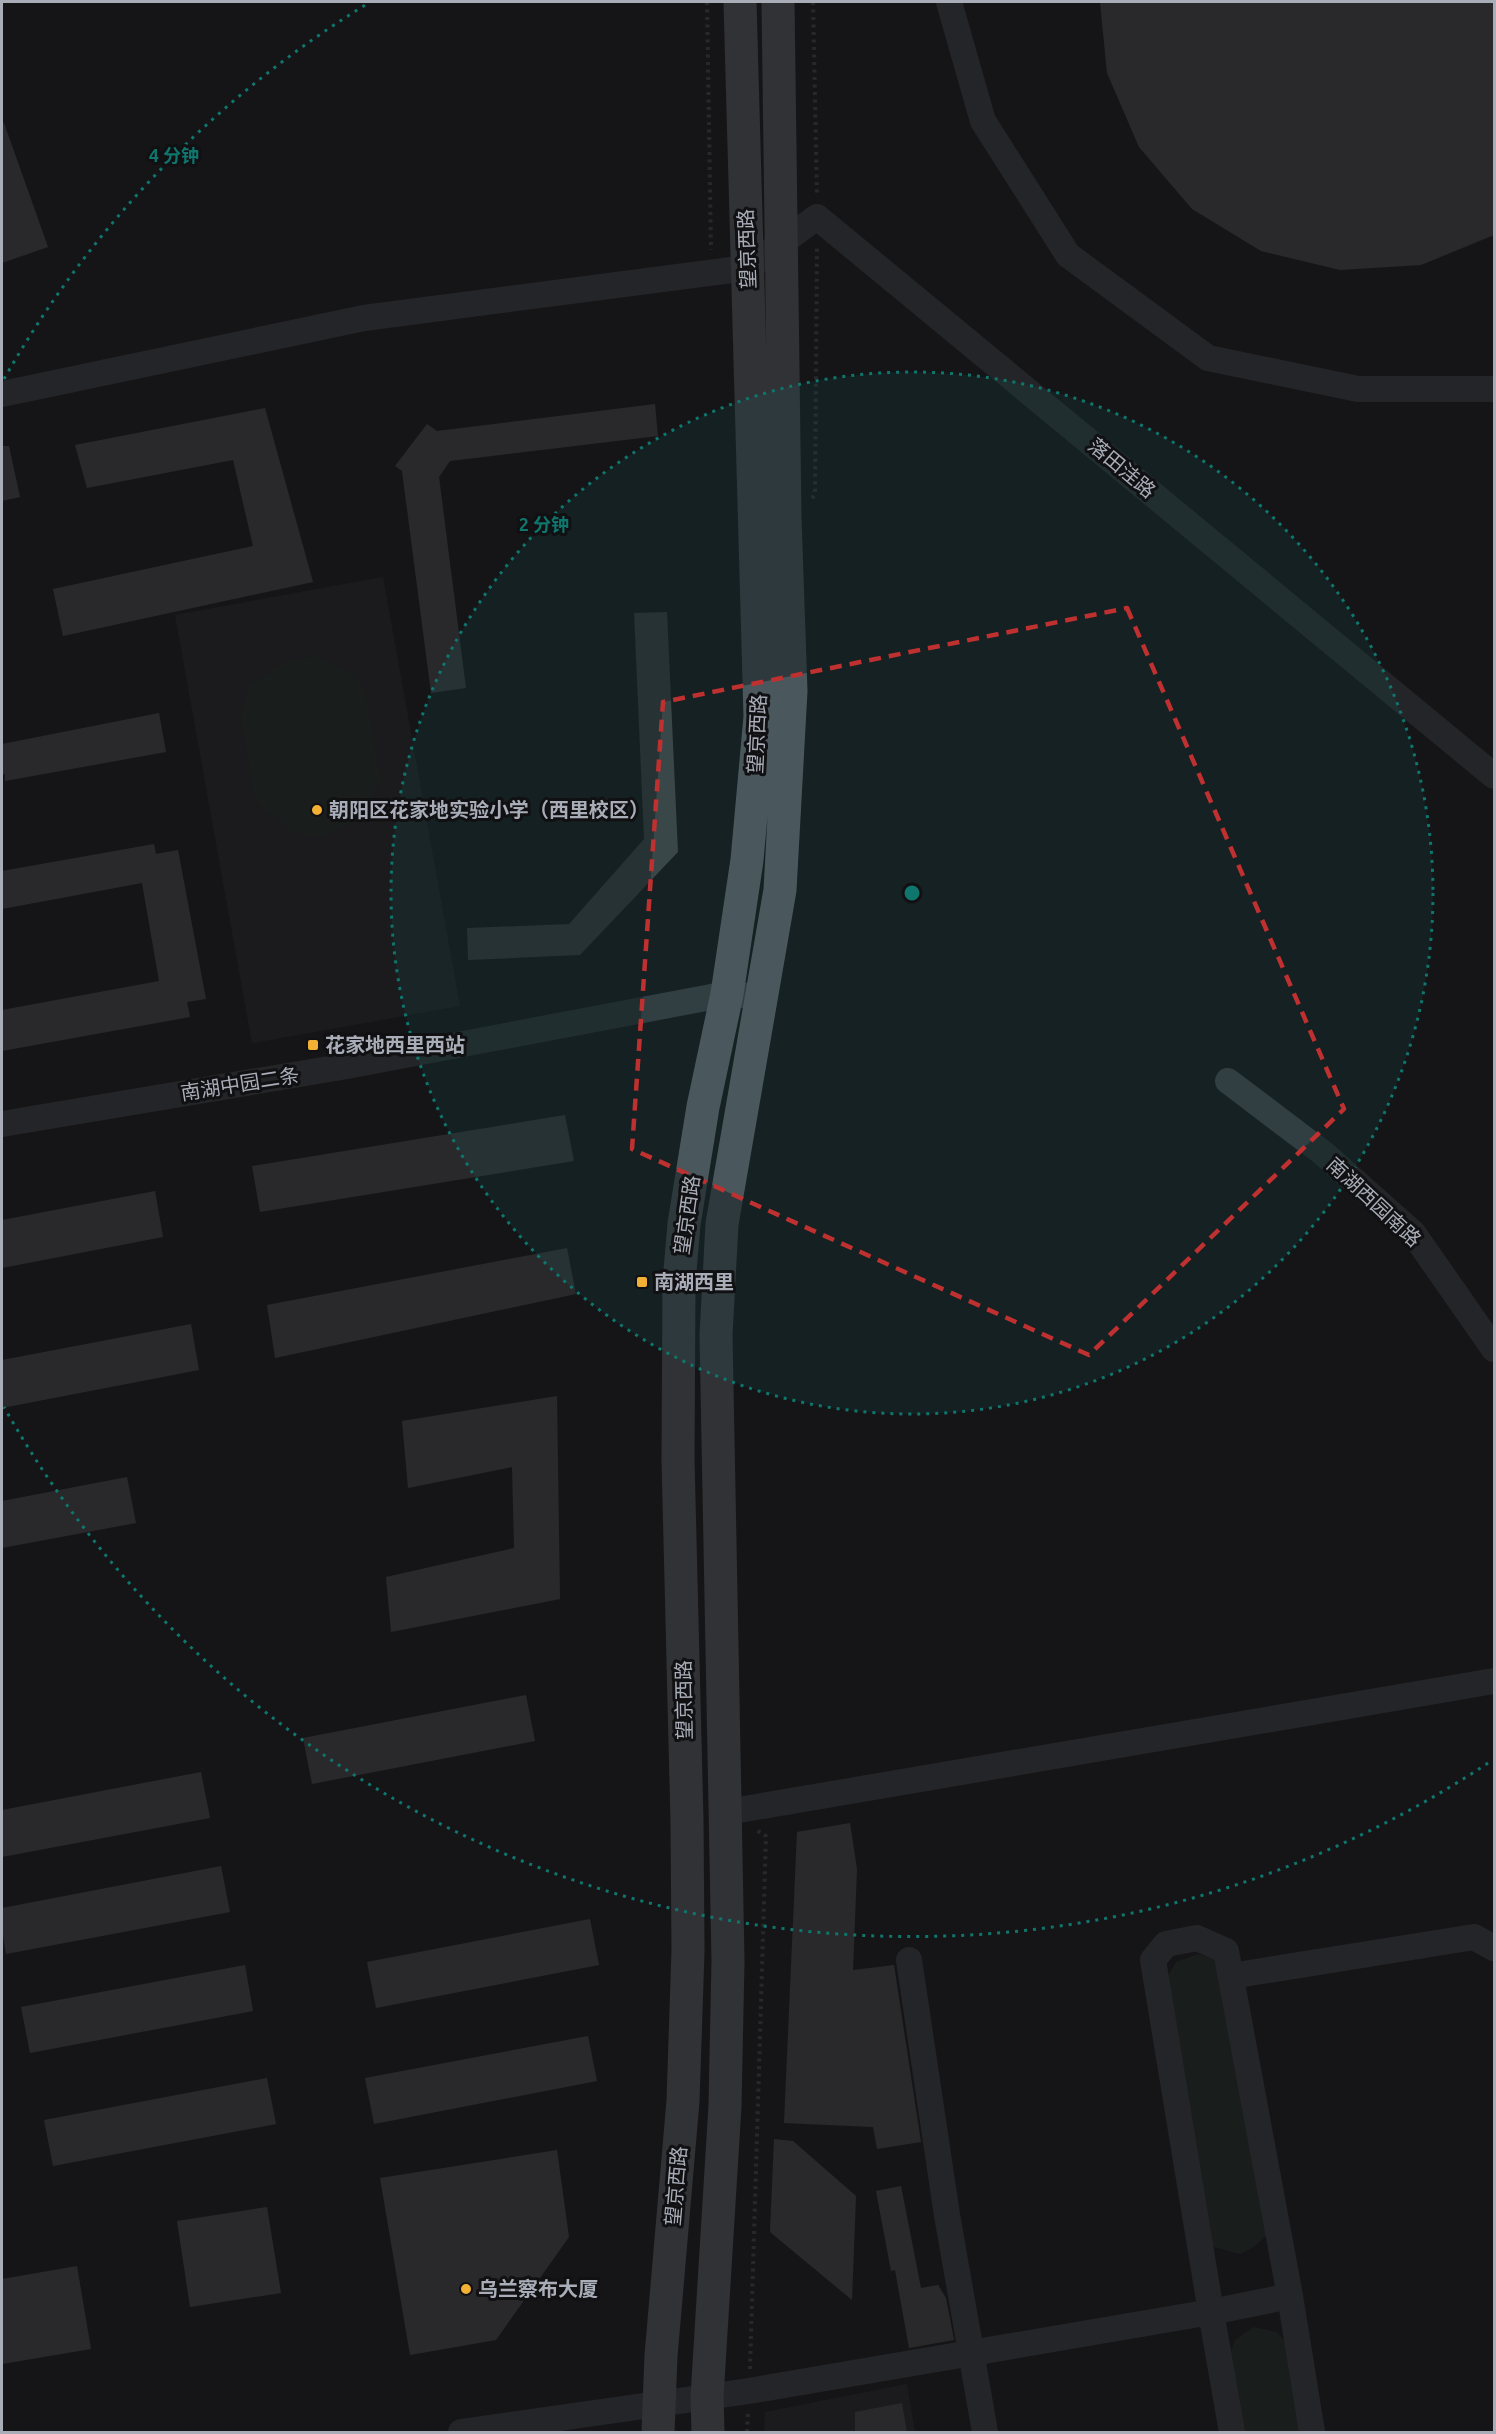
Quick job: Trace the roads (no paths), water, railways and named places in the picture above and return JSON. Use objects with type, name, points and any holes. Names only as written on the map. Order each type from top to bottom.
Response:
[{"type":"main road","name":"望京西路","points":[[659,2417],[661,2356],[683,2101],[688,1952],[678,1460],[679,1283],[684,1224],[703,1107],[727,994],[747,860],[760,717],[740,2]]},
{"type":"main road","name":"望京西路","points":[[708,2433],[707,2397],[725,2106],[727,1812],[716,1335],[722,1224],[780,890],[791,691],[785,518],[778,2]]},
{"type":"street","points":[[949,2],[983,121],[1068,255],[1208,358],[1358,389],[1494,389]]},
{"type":"street","name":"落田洼路","points":[[780,245],[817,217],[1494,776]]},
{"type":"street","points":[[2,394],[364,318],[747,268],[780,245]]},
{"type":"street","name":"南湖中园二条","points":[[2,1124],[347,1066],[727,994],[761,995]]},
{"type":"street","name":"南湖西园南路","points":[[1228,1081],[1323,1153],[1413,1233],[1494,1349]]},
{"type":"street","points":[[727,1812],[1494,1681]]},
{"type":"street","points":[[1231,1976],[1474,1937],[1494,1948]]},
{"type":"street","points":[[1232,2433],[1153,1960],[1166,1944],[1197,1938],[1227,1951],[1290,2296],[1312,2433]]},
{"type":"street","points":[[909,1960],[985,2433]]},
{"type":"street","points":[[462,2433],[659,2417],[707,2397],[971,2354],[1290,2296]]},
{"type":"place","name":"朝阳区花家地实验小学（西里校区）","points":[[317,810]]},
{"type":"place","name":"花家地西里西站","points":[[313,1045]]},
{"type":"place","name":"南湖西里","points":[[642,1282]]},
{"type":"place","name":"乌兰察布大厦","points":[[466,2289]]}]
